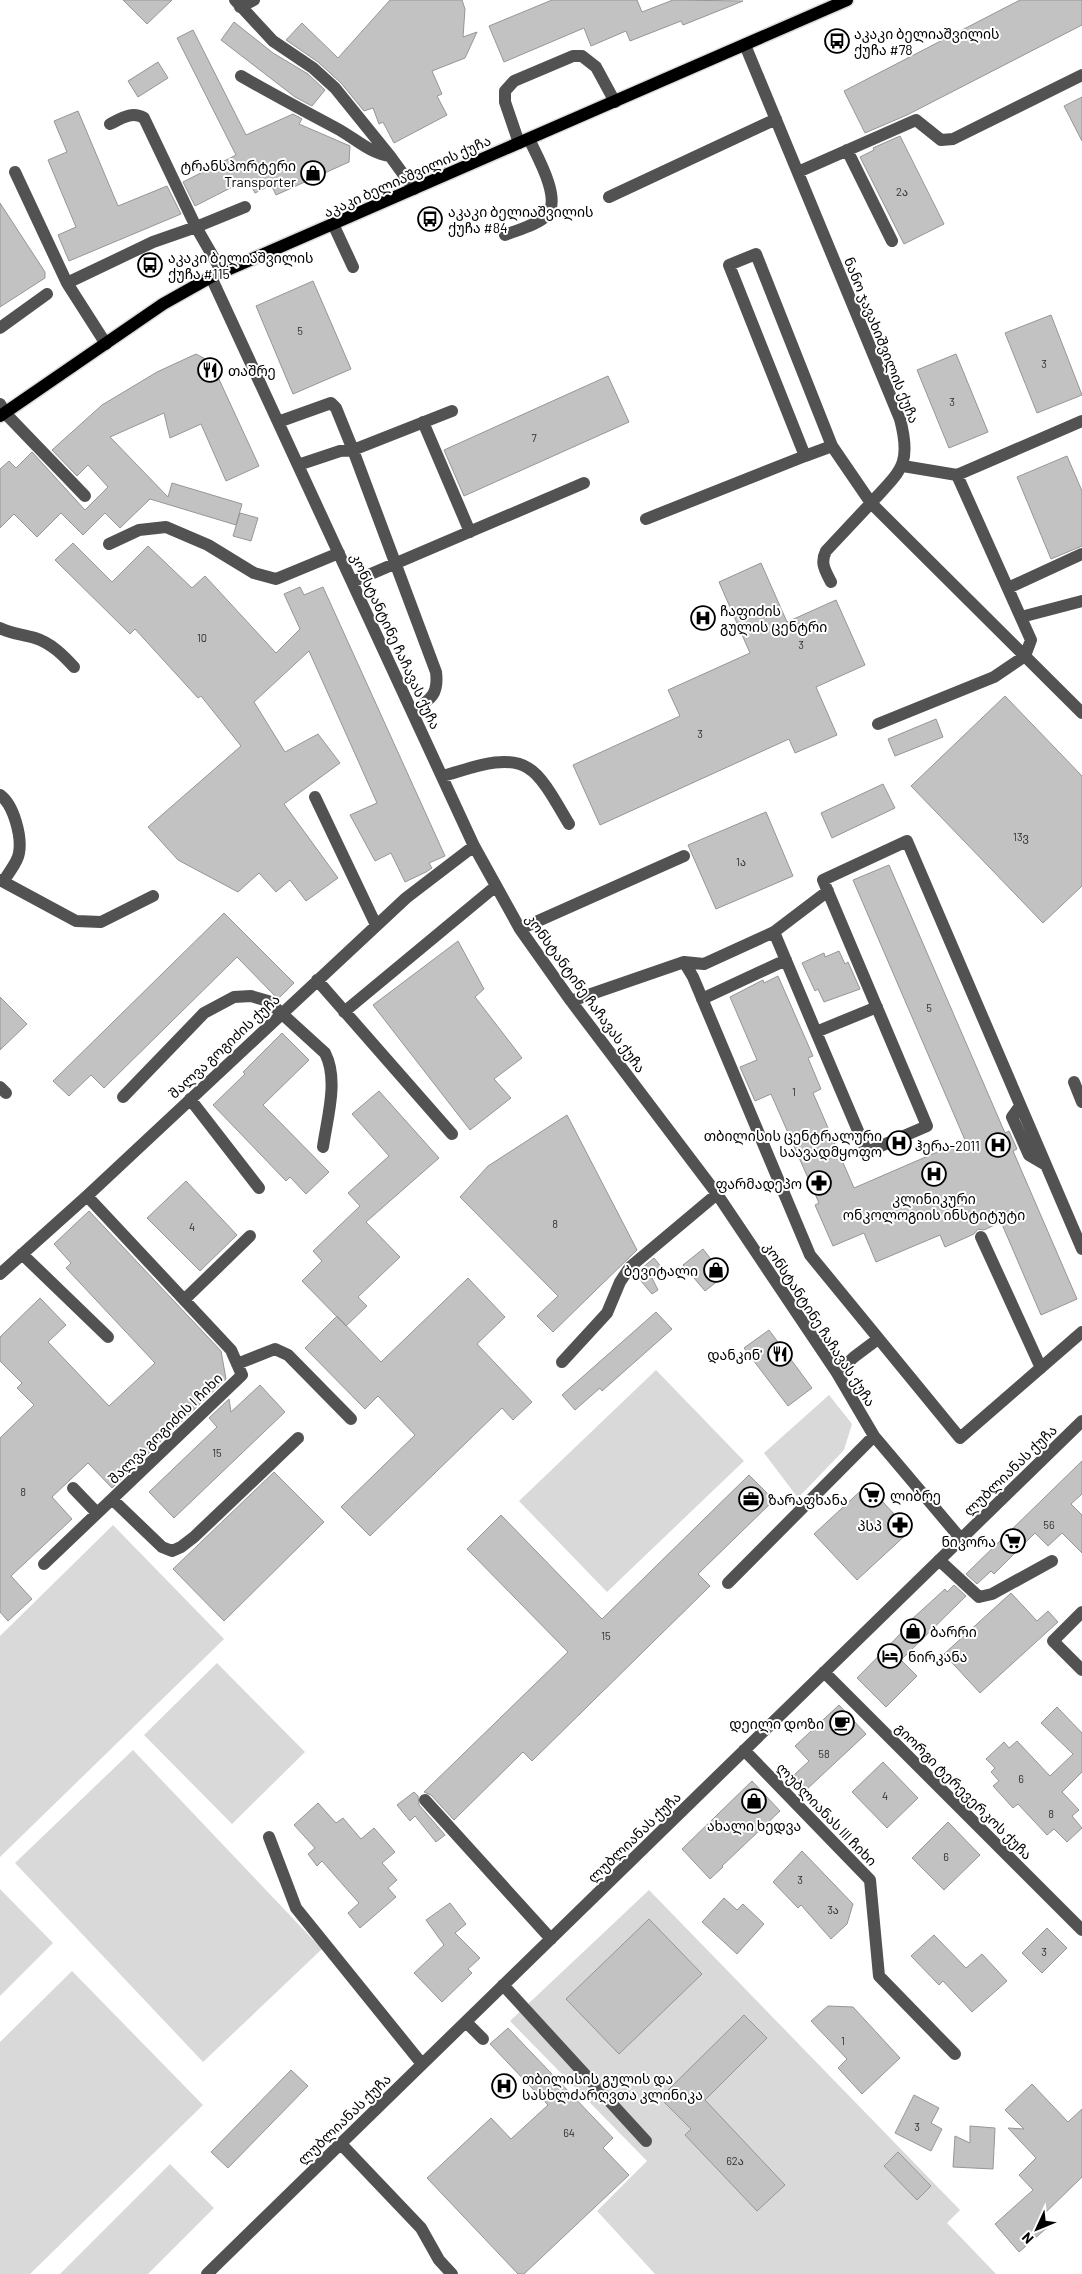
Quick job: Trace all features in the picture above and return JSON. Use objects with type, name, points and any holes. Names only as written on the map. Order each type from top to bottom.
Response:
[{"type":"main road","name":"აკაკი ბელიაშვილის ქუჩა","points":[[2,411],[106,344],[163,304],[217,275],[847,0]]},
{"type":"street","points":[[254,0],[238,4],[273,41],[312,68],[335,88],[378,138],[414,189]]},
{"type":"street","name":"ნანო ჯავახიშვილის ქუჩა","points":[[745,45],[892,398],[906,441],[903,466]]},
{"type":"street","points":[[505,235],[542,219],[550,208],[551,190],[504,102],[505,91],[514,81],[573,56],[582,56],[596,67],[615,102]]},
{"type":"street","points":[[798,172],[916,120],[940,140],[953,139],[1082,75]]},
{"type":"street","points":[[241,76],[337,129],[368,150],[390,156]]},
{"type":"street","name":"კონსტანტინე ჩაჩავას ქუჩა","points":[[110,124],[130,115],[137,114],[144,118],[196,227],[278,422],[474,846],[520,929],[571,1001],[717,1194],[836,1373],[874,1436],[961,1539]]},
{"type":"street","points":[[609,197],[776,119]]},
{"type":"street","points":[[847,150],[892,241]]},
{"type":"street","points":[[15,172],[67,283],[106,344]]},
{"type":"street","points":[[67,283],[152,242],[245,207]]},
{"type":"street","points":[[333,224],[353,267]]},
{"type":"street","points":[[805,456],[729,265],[756,254],[832,446],[871,503],[1082,713]]},
{"type":"street","points":[[0,328],[47,294]]},
{"type":"street","points":[[278,422],[331,403],[336,408],[436,672],[438,686],[430,700],[412,712]]},
{"type":"street","points":[[2,411],[85,496]]},
{"type":"street","points":[[298,465],[340,451],[353,450],[452,411]]},
{"type":"street","points":[[831,582],[823,566],[822,559],[826,551],[903,466],[957,475],[1082,421]]},
{"type":"street","points":[[423,422],[470,532]]},
{"type":"street","points":[[646,519],[832,446]]},
{"type":"street","points":[[878,724],[994,677],[1025,656],[1032,640],[957,475]]},
{"type":"street","points":[[352,582],[584,483]]},
{"type":"street","points":[[109,544],[139,530],[166,527],[208,545],[254,573],[276,579],[339,553]]},
{"type":"street","points":[[1008,588],[1082,554]]},
{"type":"street","points":[[1021,618],[1082,601]]},
{"type":"street","points":[[0,628],[6,632],[36,638],[59,650],[74,667]]},
{"type":"street","points":[[442,776],[498,762],[511,762],[528,767],[539,777],[569,824]]},
{"type":"street","points":[[0,796],[6,799],[20,832],[19,855],[2,880],[76,922],[101,922],[153,896]]},
{"type":"street","points":[[315,798],[376,925]]},
{"type":"street","points":[[774,932],[867,1152],[928,1126],[823,880],[907,841],[1082,1249]]},
{"type":"street","name":"შალვა გოგიძის ქუჩა","points":[[0,1274],[87,1196],[376,925],[406,898],[474,846]]},
{"type":"street","points":[[520,929],[684,856]]},
{"type":"street","points":[[344,1012],[496,886]]},
{"type":"street","points":[[571,1001],[684,962],[704,964],[774,932],[828,891]]},
{"type":"street","points":[[702,999],[786,960]]},
{"type":"street","points":[[684,962],[702,999],[810,1255],[960,1438],[1082,1332]]},
{"type":"street","points":[[317,980],[452,1134]]},
{"type":"street","points":[[124,1097],[204,1013],[234,996],[251,996],[268,1001],[325,1053],[330,1064],[332,1078],[324,1147]]},
{"type":"street","points":[[816,1032],[877,1007]]},
{"type":"street","points":[[1074,1082],[1082,1102]]},
{"type":"street","points":[[190,1100],[259,1188]]},
{"type":"street","points":[[562,1362],[607,1313],[620,1282],[630,1267],[717,1194]]},
{"type":"street","points":[[87,1196],[231,1350],[237,1364],[275,1349],[288,1355],[351,1419]]},
{"type":"street","points":[[184,1300],[250,1236]]},
{"type":"street","points":[[981,1237],[1041,1368]]},
{"type":"street","points":[[22,1254],[108,1337]]},
{"type":"street","points":[[836,1373],[878,1339]]},
{"type":"street","name":"შალვა გოგიძის I ჩიხი","points":[[44,1564],[242,1375],[237,1364]]},
{"type":"street","name":"ლუბლიანას ქუჩა","points":[[207,2274],[1082,1421]]},
{"type":"street","points":[[728,1583],[874,1436]]},
{"type":"street","points":[[112,1499],[162,1547],[172,1551],[194,1537],[298,1438]]},
{"type":"street","points":[[73,1488],[97,1513]]},
{"type":"street","points":[[939,1560],[980,1597],[992,1594],[1052,1561]]},
{"type":"street","points":[[1082,1612],[1053,1641],[1082,1670]]},
{"type":"street","name":"გიორგი ტერევერკოს ქუჩა","points":[[824,1672],[1082,1930]]},
{"type":"street","name":"ლუბლიანას III ჩიხი","points":[[744,1750],[870,1880],[878,1976],[955,2054]]},
{"type":"street","points":[[425,1800],[551,1939]]},
{"type":"street","points":[[269,1837],[296,1908],[422,2064]]},
{"type":"street","points":[[503,1985],[646,2141]]},
{"type":"street","points":[[466,2022],[483,2039]]},
{"type":"street","points":[[341,2144],[421,2228],[448,2272]]},
{"type":"shaded area","points":[[656,1370],[744,1461],[607,1592],[519,1501]]},
{"type":"shaded area","points":[[829,1395],[852,1424],[844,1450],[798,1498],[764,1453]]},
{"type":"shaded area","points":[[113,1525],[224,1639],[0,1857],[0,1636]]},
{"type":"shaded area","points":[[217,1663],[305,1752],[232,1824],[144,1735]]},
{"type":"shaded area","points":[[133,1750],[322,1949],[203,2062],[15,1863]]},
{"type":"shaded area","points":[[0,1889],[53,1943],[0,1996]]},
{"type":"shaded area","points":[[649,1890],[960,2210],[947,2223],[996,2274],[655,2274],[597,2211],[647,2161],[510,2021]]},
{"type":"shaded area","points":[[72,1971],[203,2105],[30,2274],[0,2274],[0,2042]]},
{"type":"shaded area","points":[[170,2164],[214,2208],[148,2274],[60,2274]]},
{"type":"building","points":[[123,0],[172,0],[147,24]]},
{"type":"building","points":[[390,0],[462,0],[465,9],[463,37],[477,32],[465,58],[432,71],[442,94],[437,96],[447,115],[394,143],[383,122],[379,124],[373,108],[364,111],[341,83],[318,62],[286,40],[302,23],[338,58]]},
{"type":"building","points":[[552,0],[637,0],[642,12],[673,0],[743,1],[683,25],[681,21],[630,41],[626,31],[591,46],[584,28],[504,62],[489,26]]},
{"type":"building","points":[[1020,0],[1082,0],[1082,25],[907,115],[865,133],[844,91]]},
{"type":"building","points":[[234,22],[273,53],[308,74],[325,90],[312,106],[295,97],[221,40]]},
{"type":"building","points":[[193,30],[246,135],[293,114],[302,119],[299,124],[350,146],[349,162],[276,195],[271,185],[255,193],[248,179],[195,206],[183,182],[236,155],[177,38]]},
{"type":"building","points":[[158,62],[168,78],[138,97],[128,81]]},
{"type":"building","points":[[1082,97],[1082,141],[1064,106]]},
{"type":"building","points":[[78,111],[118,206],[167,186],[181,214],[69,261],[58,235],[76,227],[48,160],[67,152],[54,121]]},
{"type":"building","points":[[900,136],[944,224],[904,244],[860,157],[874,150],[873,148]]},
{"type":"building","points":[[0,203],[45,272],[45,278],[0,307]]},
{"type":"building","points":[[313,281],[351,369],[293,394],[256,306]]},
{"type":"building","points":[[1051,315],[1082,395],[1037,413],[1005,333]]},
{"type":"building","points":[[196,354],[211,362],[259,466],[226,481],[201,424],[170,438],[164,413],[110,437],[168,497],[172,483],[242,504],[236,525],[150,499],[120,528],[105,513],[83,535],[61,513],[37,537],[14,514],[0,528],[0,469],[9,461],[16,468],[32,452],[85,510],[108,487],[88,465],[77,476],[52,450],[102,405],[157,372]]},
{"type":"building","points":[[956,354],[988,432],[949,448],[917,370]]},
{"type":"building","points":[[608,376],[629,422],[464,496],[444,450]]},
{"type":"building","points":[[1067,456],[1082,491],[1082,546],[1051,559],[1017,477]]},
{"type":"building","points":[[240,513],[258,518],[251,541],[233,536]]},
{"type":"building","points":[[73,543],[112,582],[148,546],[192,588],[205,576],[276,653],[300,629],[284,594],[300,587],[304,595],[323,587],[445,856],[429,863],[432,868],[426,872],[405,882],[391,853],[375,861],[350,815],[377,803],[309,651],[254,702],[285,752],[318,734],[340,763],[284,804],[338,878],[306,901],[290,880],[276,892],[259,873],[238,892],[178,860],[148,827],[241,746],[201,696],[198,698],[135,629],[130,634],[55,560]]},
{"type":"building","points":[[761,563],[787,622],[836,600],[865,665],[816,687],[837,735],[795,753],[789,739],[600,825],[573,765],[680,716],[668,690],[750,653],[719,582]]},
{"type":"building","points":[[1005,696],[1082,776],[1082,886],[1043,923],[911,786]]},
{"type":"building","points":[[936,719],[943,737],[895,756],[888,739]]},
{"type":"building","points":[[883,784],[895,808],[832,838],[821,813]]},
{"type":"building","points":[[766,812],[793,876],[716,909],[688,845]]},
{"type":"building","points":[[889,865],[1005,1133],[1009,1131],[1017,1149],[1013,1151],[1077,1299],[1041,1315],[1001,1222],[984,1230],[978,1229],[974,1234],[945,1247],[940,1235],[876,1262],[864,1233],[833,1246],[815,1205],[819,1203],[771,1094],[755,1101],[740,1067],[757,1060],[730,997],[763,980],[764,983],[778,976],[813,1056],[808,1058],[821,1089],[813,1093],[854,1188],[965,1140],[853,880]]},
{"type":"building","points":[[224,913],[294,983],[278,999],[237,957],[104,1088],[91,1075],[69,1096],[53,1081]]},
{"type":"building","points":[[458,941],[484,989],[475,997],[522,1058],[494,1079],[511,1098],[470,1130],[373,1005]]},
{"type":"building","points":[[839,951],[845,964],[848,962],[860,989],[824,1002],[818,989],[815,991],[802,963],[824,953],[825,957]]},
{"type":"building","points":[[0,997],[27,1024],[0,1050]]},
{"type":"building","points":[[282,1033],[309,1060],[263,1105],[329,1172],[306,1194],[290,1177],[286,1181],[213,1105],[245,1074],[243,1072]]},
{"type":"building","points":[[379,1091],[439,1158],[366,1222],[400,1257],[358,1297],[367,1306],[346,1326],[302,1281],[322,1261],[313,1251],[360,1206],[348,1193],[389,1156],[352,1114]]},
{"type":"building","points":[[567,1115],[637,1250],[553,1332],[537,1316],[558,1296],[460,1197],[488,1166]]},
{"type":"building","points":[[186,1181],[237,1235],[200,1271],[147,1218]]},
{"type":"building","points":[[89,1211],[221,1351],[226,1379],[112,1488],[88,1463],[52,1497],[72,1519],[11,1576],[32,1599],[8,1621],[0,1612],[0,1438],[34,1405],[17,1388],[22,1383],[0,1361],[0,1337],[40,1298],[66,1325],[48,1342],[109,1406],[155,1363],[66,1268],[71,1263],[54,1244]]},
{"type":"building","points":[[703,1249],[724,1276],[705,1291],[683,1265]]},
{"type":"building","points":[[654,1258],[663,1269],[652,1278],[658,1290],[652,1294],[635,1274]]},
{"type":"building","points":[[468,1278],[505,1317],[477,1344],[532,1402],[513,1420],[502,1408],[370,1536],[341,1507],[415,1435],[378,1396],[365,1409],[305,1348],[337,1316],[381,1362]]},
{"type":"building","points":[[656,1312],[672,1329],[602,1391],[600,1388],[575,1410],[562,1395]]},
{"type":"building","points":[[769,1330],[812,1388],[788,1406],[744,1348]]},
{"type":"building","points":[[260,1385],[285,1412],[174,1518],[149,1492],[217,1427],[209,1418],[229,1399],[231,1412]]},
{"type":"building","points":[[1082,1461],[1082,1494],[1071,1504],[1082,1515],[1082,1553],[1062,1533],[1048,1546],[1035,1533],[994,1574],[991,1571],[977,1584],[966,1574]]},
{"type":"building","points":[[274,1472],[324,1522],[224,1621],[173,1569]]},
{"type":"building","points":[[749,1475],[774,1500],[698,1574],[710,1586],[532,1761],[523,1752],[454,1820],[431,1795],[424,1792],[568,1652],[467,1549],[501,1515],[602,1619]]},
{"type":"building","points":[[867,1485],[910,1531],[857,1580],[814,1534]]},
{"type":"building","points":[[954,1585],[966,1596],[901,1660],[917,1676],[886,1707],[857,1678],[912,1622],[911,1620],[945,1589],[947,1592]]},
{"type":"building","points":[[1011,1593],[1037,1621],[1048,1611],[1058,1622],[980,1693],[944,1654]]},
{"type":"building","points":[[839,1705],[866,1734],[806,1790],[793,1776],[809,1761],[795,1746]]},
{"type":"building","points":[[1057,1707],[1082,1733],[1082,1772],[1062,1792],[1079,1810],[1072,1816],[1082,1828],[1067,1842],[1054,1829],[1047,1835],[1018,1804],[1013,1808],[993,1786],[999,1781],[991,1772],[995,1768],[986,1759],[1004,1742],[1009,1748],[1017,1741],[1050,1776],[1073,1754],[1041,1723]]},
{"type":"building","points":[[883,1762],[918,1798],[887,1828],[852,1792]]},
{"type":"building","points":[[752,1781],[780,1811],[710,1879],[682,1849]]},
{"type":"building","points":[[414,1792],[418,1796],[419,1805],[445,1835],[436,1842],[415,1816],[410,1821],[397,1805]]},
{"type":"building","points":[[318,1803],[336,1823],[343,1818],[361,1839],[374,1828],[395,1852],[382,1863],[397,1880],[388,1888],[396,1897],[360,1928],[348,1913],[359,1903],[322,1861],[317,1866],[308,1854],[315,1848],[294,1825]]},
{"type":"building","points":[[948,1822],[980,1855],[944,1890],[912,1858]]},
{"type":"building","points":[[802,1851],[853,1904],[847,1924],[831,1939],[801,1905],[798,1908],[773,1882]]},
{"type":"building","points":[[724,1898],[737,1910],[743,1904],[764,1924],[737,1954],[702,1922]]},
{"type":"building","points":[[450,1903],[466,1924],[455,1933],[480,1958],[468,1969],[472,1973],[442,2002],[414,1973],[444,1945],[426,1920]]},
{"type":"building","points":[[649,1919],[702,1974],[619,2054],[566,1999]]},
{"type":"building","points":[[1047,1928],[1067,1948],[1042,1973],[1022,1953]]},
{"type":"building","points":[[934,1935],[966,1968],[982,1954],[1007,1981],[972,2012],[943,1981],[939,1985],[911,1956]]},
{"type":"building","points":[[828,2006],[853,2007],[900,2058],[862,2094],[838,2068],[847,2059],[811,2021]]},
{"type":"building","points":[[744,2015],[767,2038],[705,2100],[785,2185],[757,2211],[685,2135],[691,2129],[660,2098]]},
{"type":"building","points":[[508,2028],[613,2138],[603,2148],[629,2175],[524,2274],[518,2274],[427,2178],[491,2118],[511,2139],[548,2105],[490,2044]]},
{"type":"building","points":[[291,2070],[308,2086],[228,2168],[211,2152]]},
{"type":"building","points":[[1032,2084],[1068,2122],[1082,2109],[1082,2177],[1041,2217],[1049,2226],[1019,2252],[995,2224],[1033,2190],[1019,2175],[1036,2158],[1008,2128],[1024,2129],[1005,2110]]},
{"type":"building","points":[[914,2095],[939,2108],[931,2123],[942,2129],[931,2151],[895,2133]]},
{"type":"building","points":[[970,2126],[995,2128],[993,2169],[953,2167],[955,2136],[970,2143]]},
{"type":"building","points":[[898,2152],[931,2186],[917,2200],[884,2166]]},
{"type":"place","name":"აკაკი ბელიაშვილის ქუჩა #78","points":[[837,41]]},
{"type":"place","name":"ტრანსპორტერი Transporter","points":[[313,173]]},
{"type":"place","name":"აკაკი ბელიაშვილის ქუჩა #84","points":[[430,219]]},
{"type":"place","name":"აკაკი ბელიაშვილის ქუჩა #115","points":[[150,265]]},
{"type":"place","name":"თაშრე","points":[[210,370]]},
{"type":"place","name":"ჩაფიძის გულის ცენტრი","points":[[703,618]]},
{"type":"place","name":"თბილისის ცენტრალური საავადმყოფო","points":[[899,1143]]},
{"type":"place","name":"ჰერა-2011","points":[[998,1145]]},
{"type":"place","name":"კლინიკური ონკოლოგიის ინსტიტუტი","points":[[934,1174]]},
{"type":"place","name":"ფარმადეპო","points":[[819,1183]]},
{"type":"place","name":"ბევიტალი","points":[[716,1270]]},
{"type":"place","name":"დანკინ'","points":[[780,1354]]},
{"type":"place","name":"ლიბრე","points":[[872,1495]]},
{"type":"place","name":"ზარაფხანა","points":[[751,1499]]},
{"type":"place","name":"პსპ","points":[[900,1525]]},
{"type":"place","name":"ნიკორა","points":[[1013,1541]]},
{"type":"place","name":"ბარრი","points":[[913,1631]]},
{"type":"place","name":"ნირკანა","points":[[890,1656]]},
{"type":"place","name":"დეილი დოზი","points":[[842,1723]]},
{"type":"place","name":"ახალი ხედვა","points":[[754,1801]]},
{"type":"place","name":"თბილისის გულის და სასხლძარღვთა კლინიკა","points":[[504,2086]]}]
